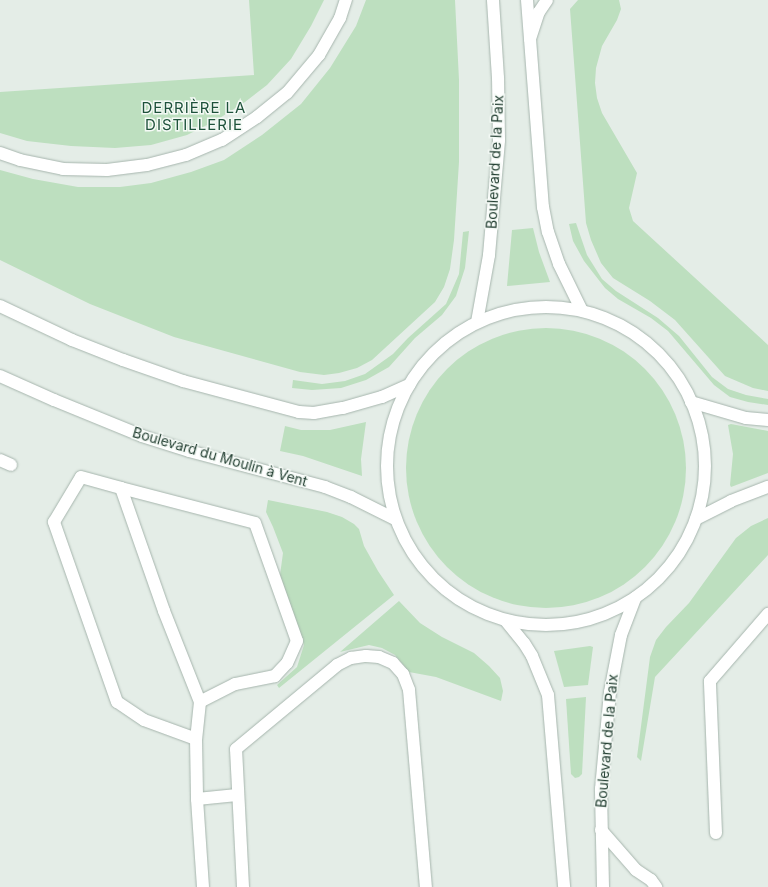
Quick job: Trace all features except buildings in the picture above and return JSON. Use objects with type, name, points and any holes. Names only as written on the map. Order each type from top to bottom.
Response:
[{"type":"main road","points":[[0,153],[20,160],[63,169],[107,170],[147,165],[186,156],[222,140],[257,117],[286,94],[319,55],[340,18],[346,0]]},
{"type":"main road","name":"Boulevard de la Paix","points":[[477,322],[489,255],[499,140],[498,78],[493,0]]},
{"type":"main road","points":[[528,0],[544,213],[559,264],[582,311]]},
{"type":"main road","points":[[530,39],[538,12],[547,0]]},
{"type":"main road","points":[[0,306],[72,340],[123,360],[183,381],[299,412],[314,413],[343,408],[382,397],[409,385]]},
{"type":"main road","points":[[536,307],[567,308],[582,311],[613,322],[627,330],[649,346],[675,374],[691,402],[700,431],[704,460],[703,490],[696,518],[672,564],[661,576],[634,598],[605,614],[573,623],[539,626],[506,621],[491,616],[463,602],[438,584],[417,560],[405,540],[396,519],[388,485],[387,450],[394,416],[409,385],[422,366],[450,339],[477,322],[506,312],[536,307]]},
{"type":"main road","name":"Boulevard du Moulin à Vent","points":[[0,376],[142,436],[189,451],[325,487],[352,497],[396,519]]},
{"type":"main road","points":[[691,402],[746,418],[768,420]]},
{"type":"main road","points":[[196,739],[144,720],[117,702],[54,522],[81,477],[255,524],[297,641],[287,663],[275,676],[235,684],[200,702]]},
{"type":"main road","points":[[696,518],[731,501],[768,487]]},
{"type":"main road","points":[[121,488],[164,611],[200,702],[196,739],[197,799],[203,887]]},
{"type":"main road","name":"Boulevard de la Paix","points":[[603,887],[601,830],[602,781],[610,692],[621,635],[634,598]]},
{"type":"main road","points":[[716,832],[710,681],[768,614]]},
{"type":"main road","points":[[506,621],[524,643],[532,656],[548,695],[564,887]]},
{"type":"main road","points":[[243,887],[237,795],[236,749],[337,665],[351,658],[366,656],[379,657],[393,663],[403,674],[409,690],[426,887]]},
{"type":"main road","points":[[197,799],[237,795]]},
{"type":"main road","points":[[601,830],[636,870],[651,880],[656,887]]},
{"type":"green space","points":[[249,0],[324,0],[311,26],[291,59],[267,85],[245,102],[215,121],[187,135],[151,145],[115,148],[71,146],[27,141],[0,133],[0,92],[254,75]]},
{"type":"green space","points":[[366,0],[455,0],[459,80],[459,162],[454,240],[450,269],[444,287],[435,302],[372,360],[357,368],[339,373],[324,375],[300,372],[174,337],[90,304],[0,260],[0,170],[33,179],[78,187],[120,187],[151,183],[191,172],[224,160],[262,135],[301,104],[330,68],[356,26]]},
{"type":"green space","points":[[578,0],[619,0],[621,9],[617,20],[602,46],[596,68],[595,83],[597,98],[602,113],[637,173],[629,208],[633,221],[768,345],[768,391],[753,388],[725,376],[675,320],[650,301],[613,278],[601,263],[591,240],[586,223],[570,9]]},
{"type":"green space","points":[[576,223],[587,255],[602,279],[616,291],[658,318],[679,336],[712,377],[728,389],[746,395],[768,399],[768,405],[730,397],[714,385],[668,331],[651,318],[618,299],[605,288],[584,261],[573,241],[569,224]]},
{"type":"green space","points":[[533,228],[539,252],[550,282],[507,286],[512,230]]},
{"type":"green space","points":[[469,231],[465,268],[456,296],[442,315],[415,338],[389,367],[366,380],[341,388],[312,390],[292,388],[293,380],[322,384],[345,381],[365,374],[393,354],[408,338],[446,304],[459,274],[463,232]]},
{"type":"green space","points":[[532,328],[560,328],[573,330],[600,338],[612,344],[635,360],[654,379],[663,390],[676,414],[684,441],[686,468],[684,495],[676,522],[663,546],[645,567],[624,585],[600,598],[573,606],[560,608],[532,608],[519,606],[492,598],[468,585],[447,567],[429,546],[416,522],[408,495],[406,482],[406,454],[408,441],[416,414],[429,390],[447,369],[468,351],[492,338],[519,330]]},
{"type":"green space","points":[[366,422],[361,459],[362,476],[303,456],[280,451],[285,426],[301,430],[330,430]]},
{"type":"green space","points":[[731,424],[768,431],[768,473],[731,487],[733,454],[728,425]]},
{"type":"green space","points":[[268,500],[327,512],[342,517],[354,524],[359,529],[364,546],[378,571],[394,595],[279,688],[277,685],[297,667],[304,645],[280,575],[283,553],[266,512]]},
{"type":"green space","points":[[768,518],[768,555],[655,677],[641,761],[637,757],[650,657],[656,640],[689,603],[736,538],[751,526]]},
{"type":"green space","points":[[399,601],[420,623],[442,637],[474,653],[489,666],[500,678],[503,691],[501,701],[436,677],[409,672],[395,655],[382,648],[369,645],[340,652]]},
{"type":"green space","points":[[590,646],[593,647],[588,685],[564,687],[554,651]]},
{"type":"green space","points":[[586,697],[582,774],[575,778],[571,774],[566,699]]},
{"type":"district","name":"DERRIÈRE LA DISTILLERIE","points":[[194,116]]}]
